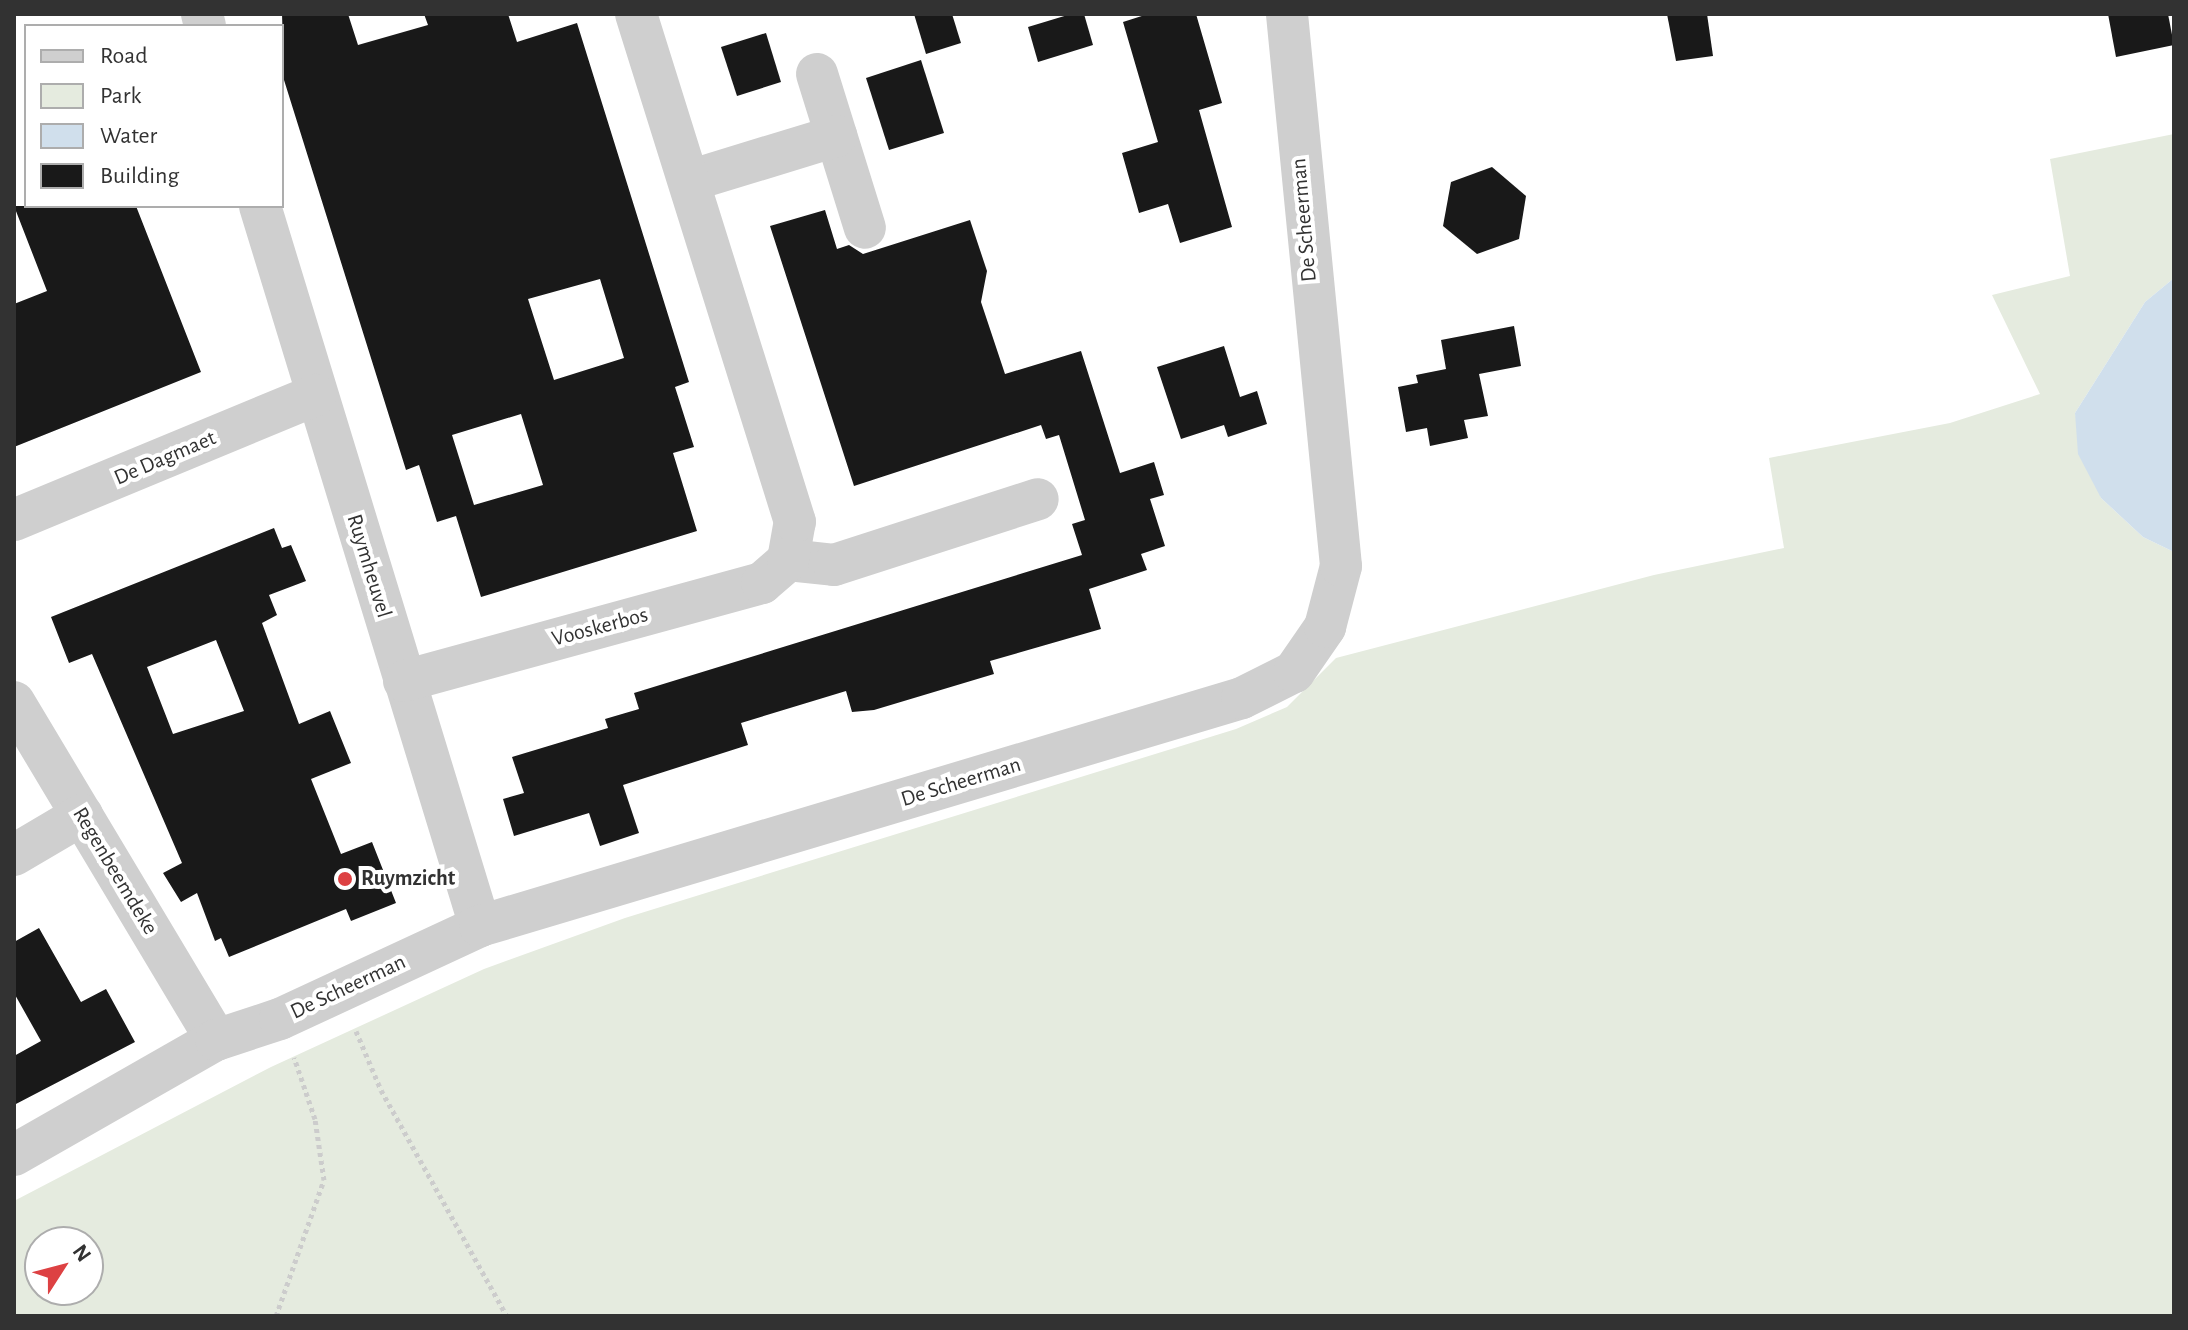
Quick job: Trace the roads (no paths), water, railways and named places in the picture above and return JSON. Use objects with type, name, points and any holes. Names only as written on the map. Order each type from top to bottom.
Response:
[{"type":"street","points":[[636,14],[795,522],[788,560],[834,565],[1038,499]]},
{"type":"street","name":"De Scheerman","points":[[14,1155],[216,1040],[280,1019],[480,926],[1242,698],[1294,672],[1325,627],[1341,566],[1287,14]]},
{"type":"street","points":[[817,74],[865,228]]},
{"type":"street","points":[[689,181],[836,136]]},
{"type":"street","name":"Ruymheuvel","points":[[261,208],[480,926]]},
{"type":"street","name":"De Dagmaet","points":[[14,520],[316,395]]},
{"type":"street","name":"Vooskerbos","points":[[404,681],[762,583],[788,560]]},
{"type":"street","name":"Regenbeemdeke","points":[[14,702],[216,1040]]},
{"type":"street","points":[[14,855],[82,815]]},
{"type":"water","points":[[2174,278],[2174,552],[2143,537],[2101,498],[2078,454],[2075,413],[2145,302]]},
{"type":"place","name":"Ruymzicht","points":[[345,879]]}]
